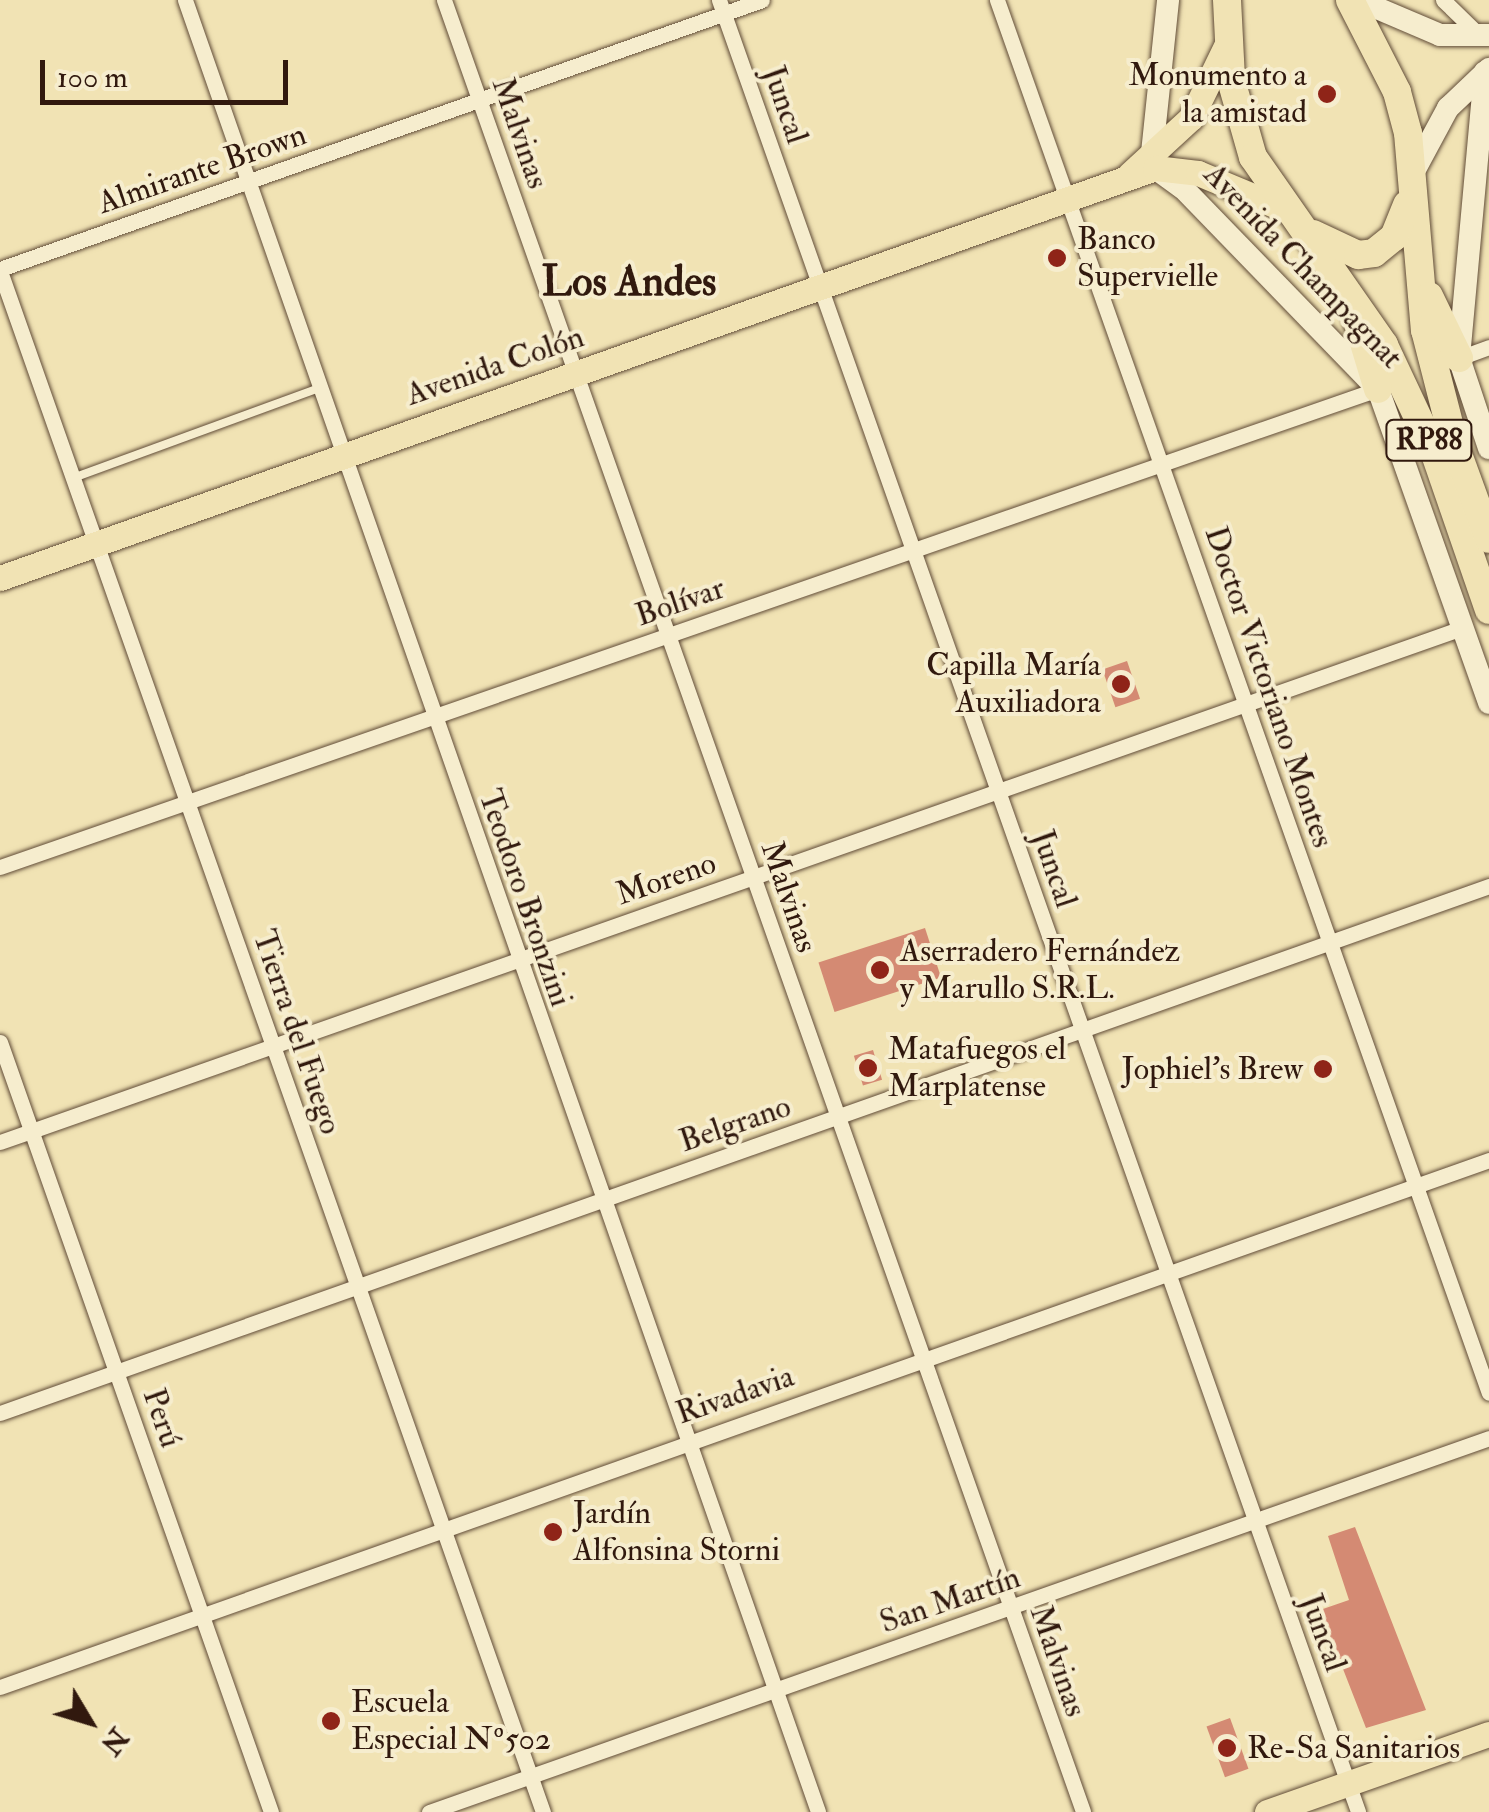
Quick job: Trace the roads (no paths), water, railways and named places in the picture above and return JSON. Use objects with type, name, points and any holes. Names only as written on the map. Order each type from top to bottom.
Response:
[{"type":"highway","name":"Avenida Champagnat","points":[[1354,0],[1397,92],[1418,275],[1438,388],[1489,539]]},
{"type":"highway","name":"Avenida Champagnat","points":[[1230,17],[1242,129],[1296,220],[1345,280],[1412,398],[1489,610]]},
{"type":"highway","name":"RP88","points":[[1296,220],[1348,252],[1374,253],[1394,237],[1409,187]]},
{"type":"highway","points":[[1418,275],[1459,358]]},
{"type":"highway","points":[[1345,280],[1378,388]]},
{"type":"main road","name":"Avenida Colón","points":[[0,578],[1126,177],[1154,161],[1204,100],[1230,17]]},
{"type":"main road","points":[[1154,161],[1198,172],[1296,220]]},
{"type":"main road","points":[[1267,1812],[1489,1734]]},
{"type":"street","name":"Teodoro Bronzini","points":[[185,0],[346,455],[432,717],[818,1812]]},
{"type":"street","name":"Malvinas","points":[[444,0],[1082,1812]]},
{"type":"street","name":"Almirante Brown","points":[[0,270],[479,100],[722,7],[762,0]]},
{"type":"street","name":"Doctor Victoriano Montes","points":[[997,0],[1489,1393]]},
{"type":"street","points":[[1154,161],[1168,0]]},
{"type":"street","points":[[1354,0],[1402,24],[1485,36]]},
{"type":"street","points":[[1443,0],[1485,36]]},
{"type":"street","name":"Juncal","points":[[722,7],[1358,1812]]},
{"type":"street","points":[[1409,187],[1448,108],[1487,70]]},
{"type":"street","name":"Avenida Champagnat","points":[[1487,70],[1459,358],[1489,448]]},
{"type":"street","name":"Avenida Champagnat","points":[[1154,161],[1378,388],[1489,703]]},
{"type":"street","name":"Tierra del Fuego","points":[[0,270],[543,1812]]},
{"type":"street","points":[[1459,358],[1489,347]]},
{"type":"street","name":"Bolívar","points":[[0,867],[1378,388]]},
{"type":"street","name":"Moreno","points":[[0,1142],[1462,628]]},
{"type":"street","name":"Belgrano","points":[[0,1414],[1489,886]]},
{"type":"street","name":"Perú","points":[[0,1042],[272,1812]]},
{"type":"street","name":"Rivadavia","points":[[0,1687],[201,1612],[1489,1160]]},
{"type":"street","name":"San Martín","points":[[428,1812],[1489,1438]]},
{"type":"lane","points":[[73,478],[321,387]]},
{"type":"place","name":"Monumento a la amistad","points":[[1327,94]]},
{"type":"place","name":"Banco Supervielle","points":[[1057,258]]},
{"type":"place","name":"Capilla María Auxiliadora","points":[[1121,684]]},
{"type":"place","name":"Aserradero Fernández y Marullo S.R.L.","points":[[880,970]]},
{"type":"place","name":"Matafuegos el Marplatense","points":[[868,1068]]},
{"type":"place","name":"Jophiel's Brew","points":[[1323,1069]]},
{"type":"place","name":"Jardín Alfonsina Storni","points":[[553,1532]]},
{"type":"place","name":"Escuela Especial Nº502","points":[[331,1721]]},
{"type":"place","name":"Re-Sa Sanitarios","points":[[1227,1748]]},
{"type":"district","name":"Los Andes","points":[[629,282]]}]
